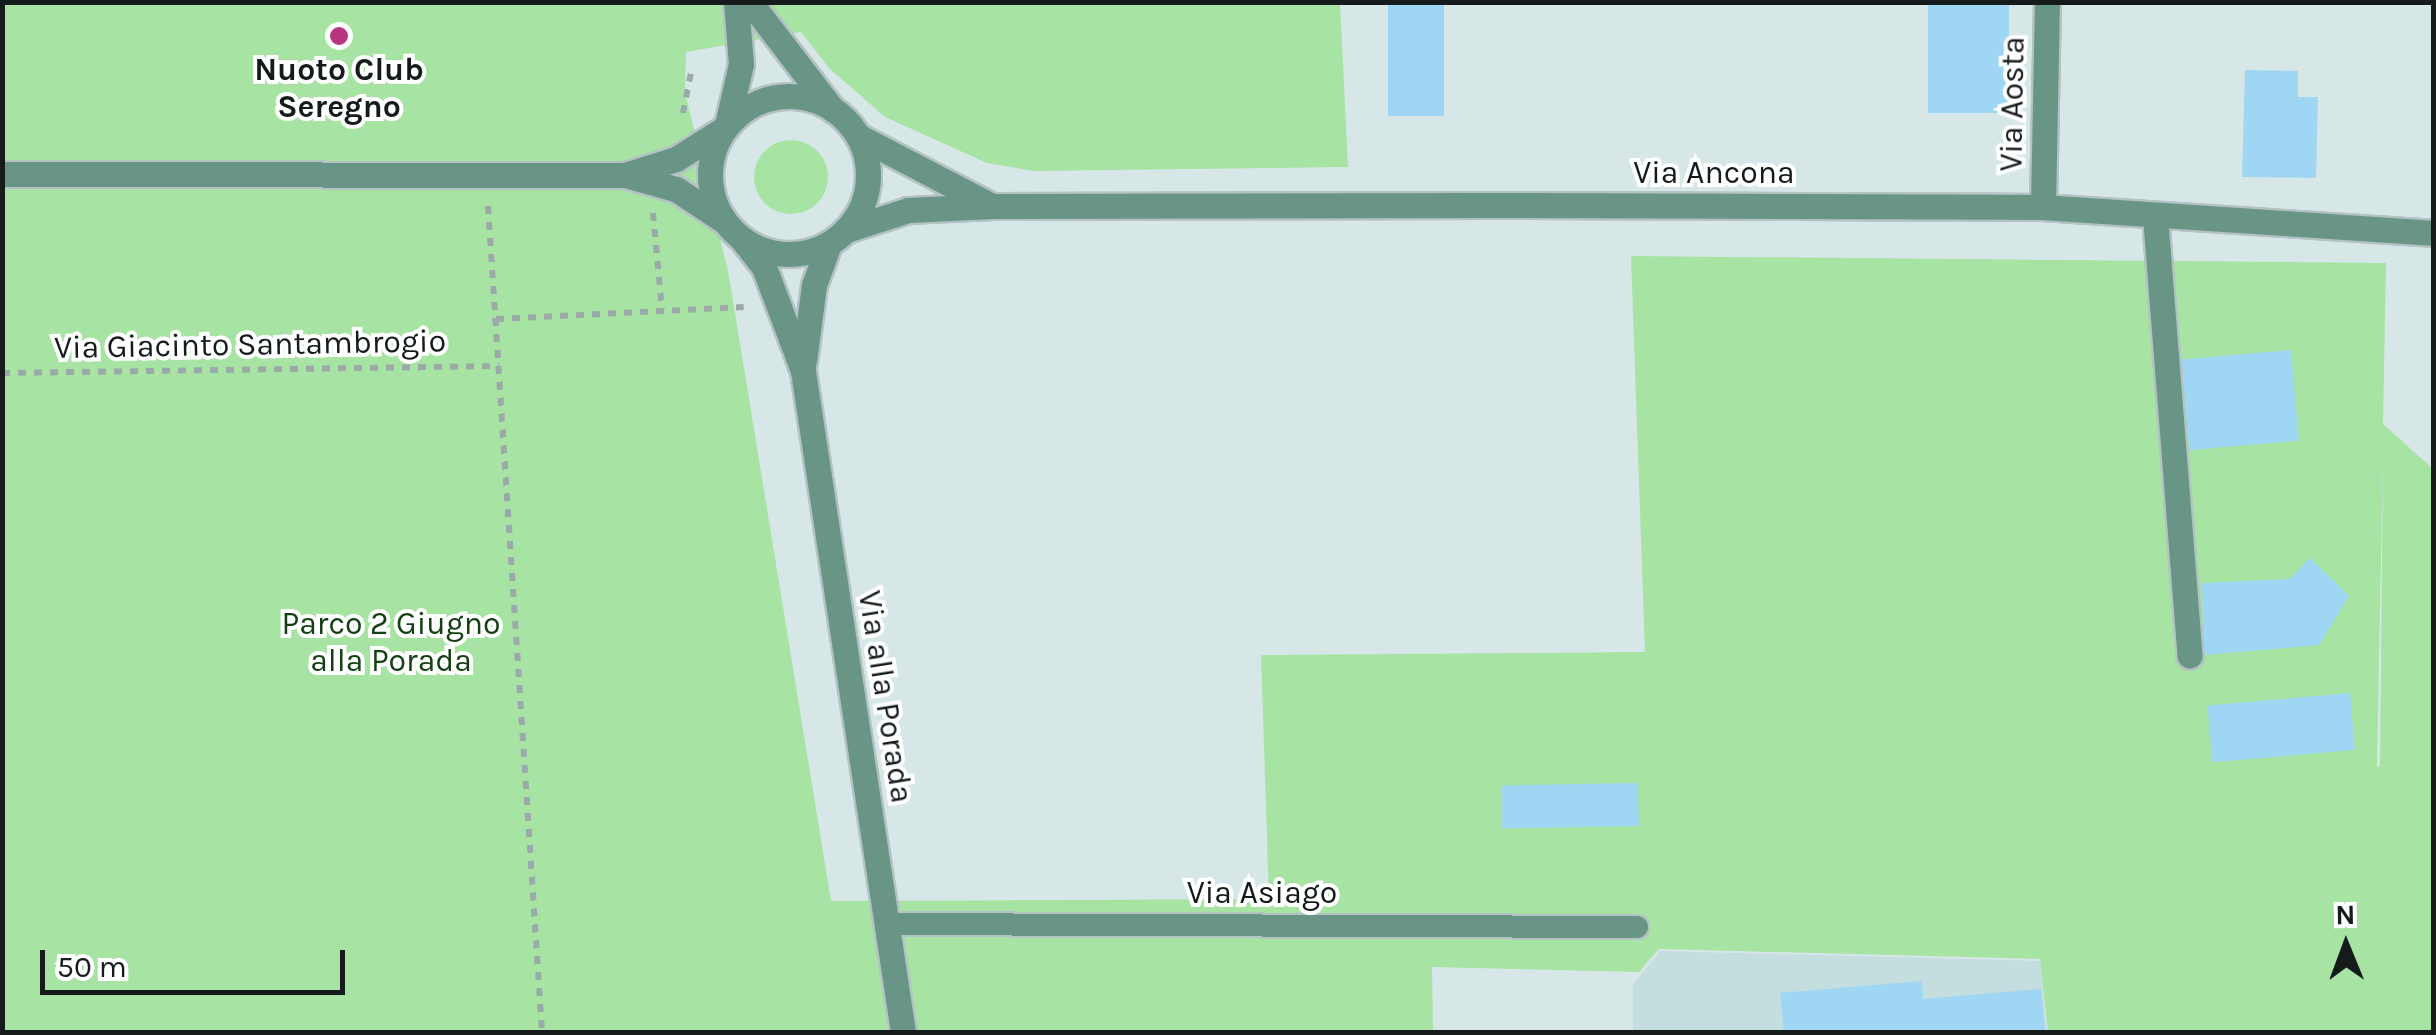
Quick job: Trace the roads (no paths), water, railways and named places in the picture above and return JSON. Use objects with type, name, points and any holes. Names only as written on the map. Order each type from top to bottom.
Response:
[{"type":"street","points":[[733,230],[710,173],[726,128],[741,64],[736,2]]},
{"type":"street","points":[[625,174],[676,189],[733,230],[786,254],[837,237],[866,194],[866,154],[858,136],[832,109],[750,2]]},
{"type":"street","name":"Via Aosta","points":[[2044,207],[2047,2]]},
{"type":"street","points":[[2,174],[625,174],[676,159],[726,128],[742,112],[777,97],[832,109]]},
{"type":"street","name":"Via Ancona","points":[[858,136],[993,206]]},
{"type":"street","name":"Via Ancona","points":[[837,237],[908,210],[993,206],[2044,207],[2434,234]]},
{"type":"street","points":[[2154,216],[2190,656]]},
{"type":"street","name":"Via alla Porada","points":[[733,230],[769,280],[802,370],[904,1032]]},
{"type":"street","name":"Via alla Porada","points":[[802,370],[814,286],[837,237]]},
{"type":"lane","name":"Via Asiago","points":[[887,924],[1637,927]]},
{"type":"place","name":"Nuoto Club Seregno","points":[[339,36]]},
{"type":"park label","name":"Parco 2 Giugno alla Porada","points":[[391,644]]}]
